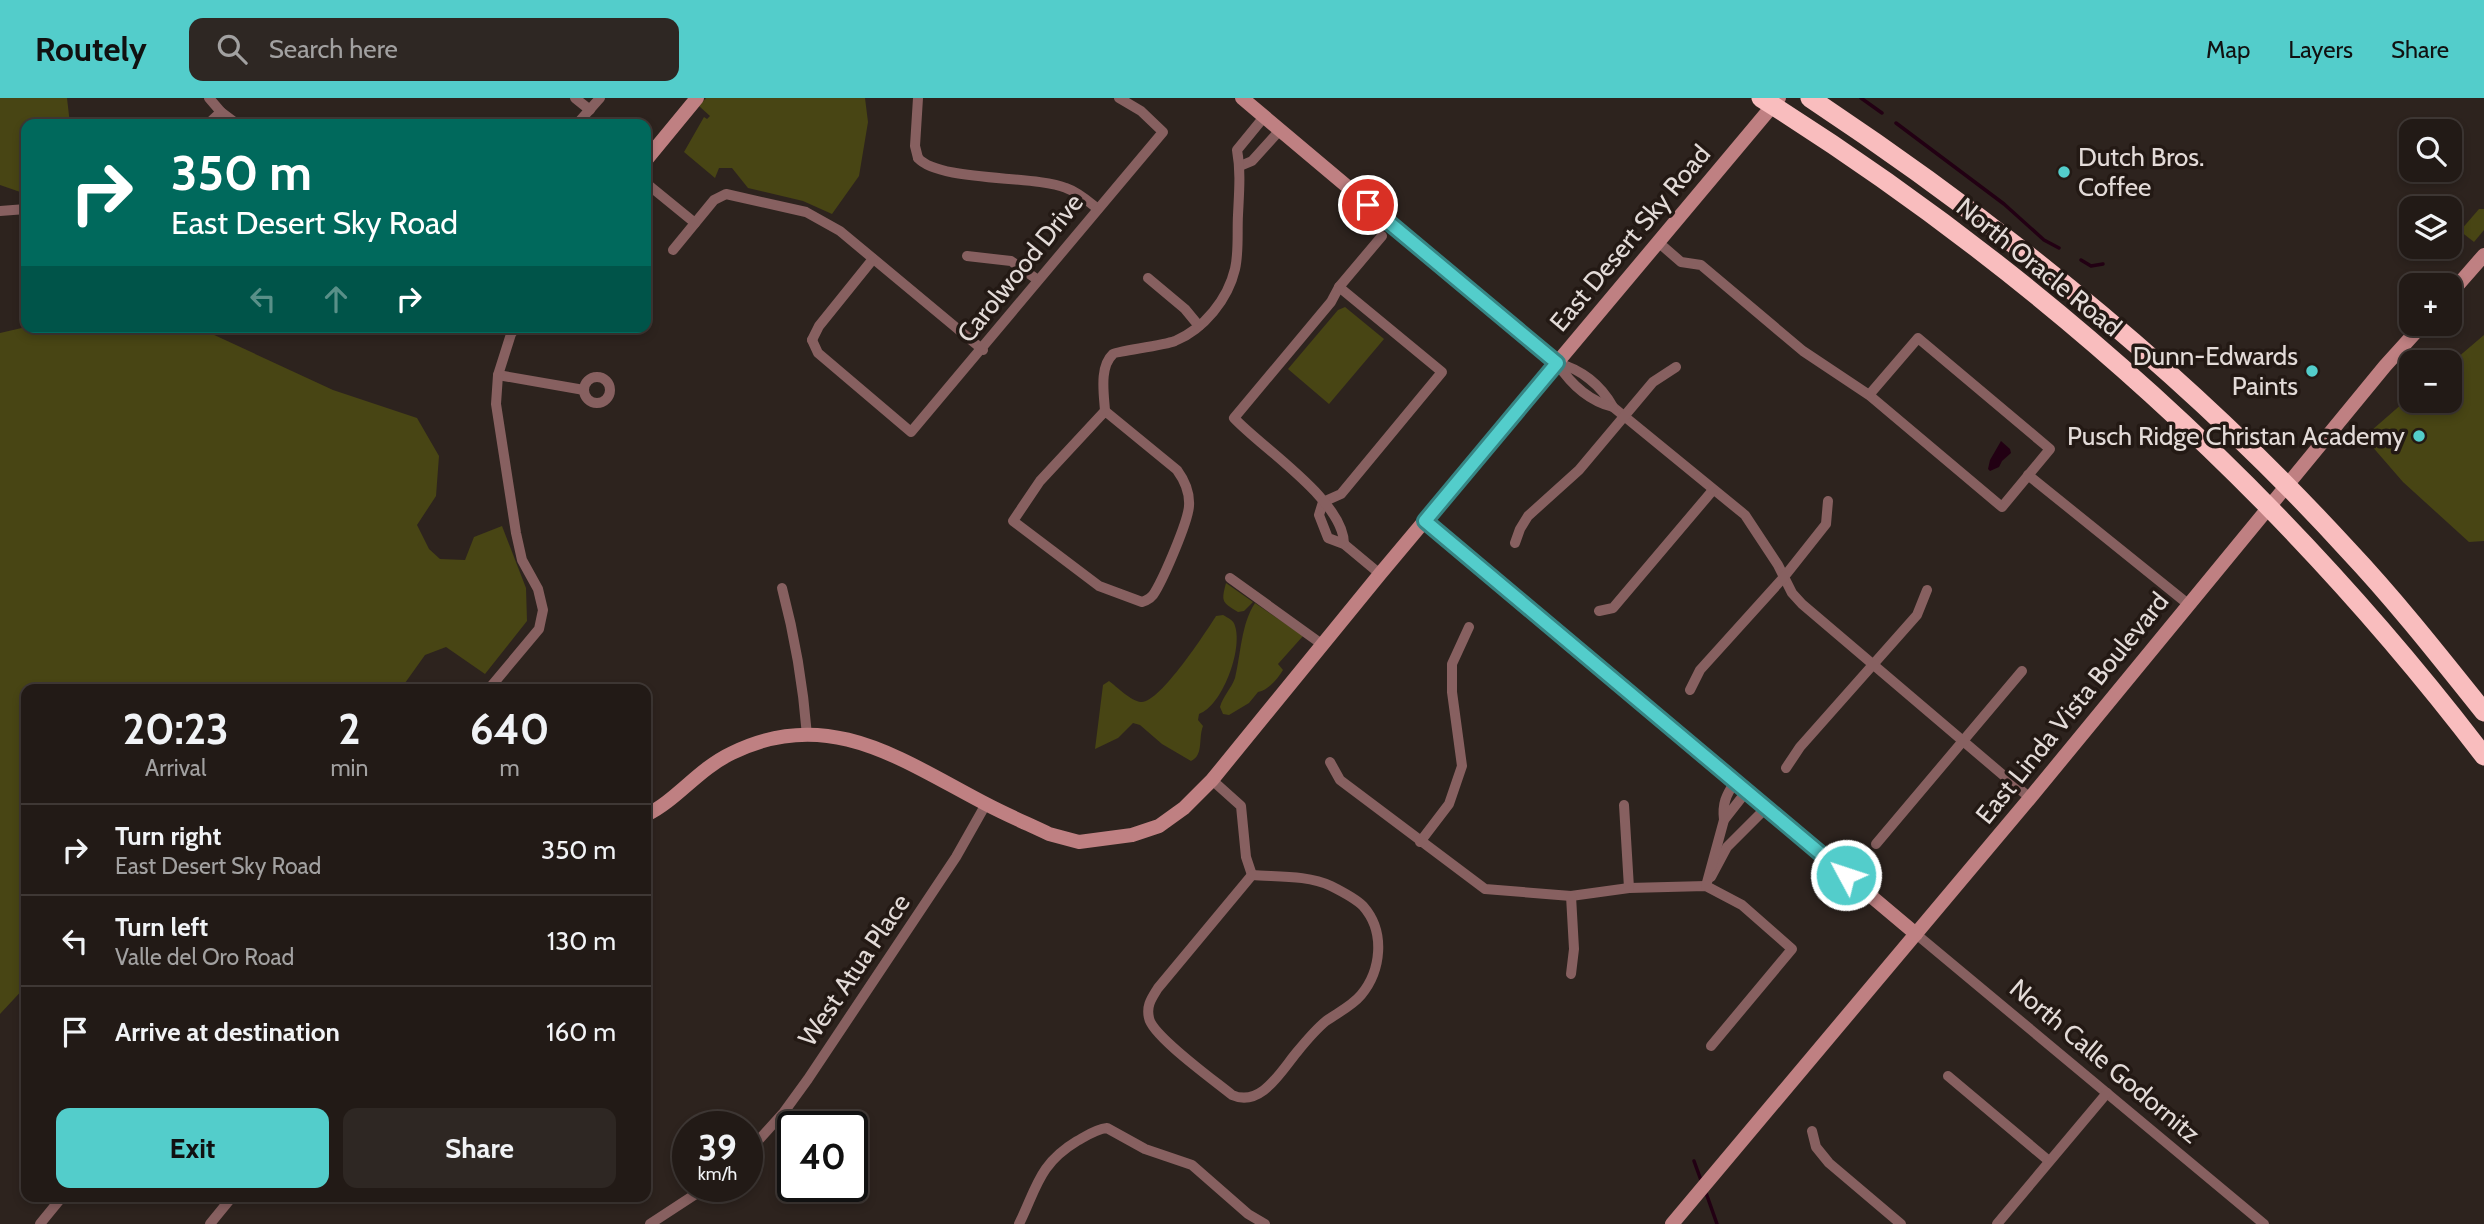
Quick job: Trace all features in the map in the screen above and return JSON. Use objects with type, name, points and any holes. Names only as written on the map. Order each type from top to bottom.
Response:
[{"type":"highway","name":"North Oracle Road","points":[[1810,98],[1882,147],[2058,277],[2163,368],[2287,486],[2350,551],[2484,712]]},
{"type":"highway","name":"North Oracle Road","points":[[1771,101],[1919,204],[2026,286],[2140,382],[2270,508],[2356,601],[2450,711],[2484,757]]},
{"type":"highway","points":[[1953,231],[1970,229],[2040,281],[2047,282],[2058,277]]},
{"type":"street","points":[[209,98],[231,119]]},
{"type":"street","points":[[575,98],[590,110]]},
{"type":"street","points":[[582,119],[600,98]]},
{"type":"street","points":[[651,154],[697,98]]},
{"type":"street","points":[[918,98],[916,160],[934,168],[1066,187],[1098,209]]},
{"type":"street","name":"Carolwood Drive","points":[[873,259],[809,340],[818,352],[911,432],[1163,132],[1141,111],[1119,98]]},
{"type":"street","points":[[1242,98],[1557,363],[1575,367],[1605,393],[1613,407],[1751,522],[1792,593],[1802,604],[2030,798]]},
{"type":"street","name":"East Desert Sky Road","points":[[651,812],[699,773],[731,753],[773,738],[807,735],[853,740],[874,746],[1049,834],[1079,842],[1132,835],[1159,826],[1184,808],[1212,780],[1380,574],[1658,242],[1771,101]]},
{"type":"street","points":[[213,119],[221,111]]},
{"type":"street","points":[[1105,411],[1177,470],[1189,493],[1187,517],[1166,568],[1155,592],[1150,599],[1142,602],[1099,586],[1013,521],[1040,481],[1105,411],[1103,376],[1110,356],[1118,351],[1140,351],[1178,340],[1199,326],[1223,298],[1236,266],[1240,166],[1237,150],[1265,117]]},
{"type":"street","points":[[1240,166],[1252,161],[1280,130]]},
{"type":"street","points":[[651,187],[695,223]]},
{"type":"street","points":[[673,250],[722,192],[806,212],[840,231],[982,350]]},
{"type":"street","points":[[0,211],[21,209]]},
{"type":"street","points":[[1323,502],[1301,478],[1234,418],[1331,303],[1339,287],[1382,236]]},
{"type":"street","points":[[1658,242],[1681,262],[1701,265],[1803,351],[1869,395],[2002,507],[2050,449],[1918,338],[1869,395]]},
{"type":"street","points":[[967,256],[1011,261],[1038,280]]},
{"type":"street","points":[[2462,281],[2482,260]]},
{"type":"street","points":[[1148,278],[1185,309],[1199,326]]},
{"type":"street","points":[[1339,287],[1442,372],[1341,494],[1323,502],[1319,515],[1328,538],[1344,544],[1380,574]]},
{"type":"street","points":[[493,684],[539,629],[543,610],[538,589],[522,561],[496,404],[498,375],[512,333]]},
{"type":"street","name":"East Linda Vista Boulevard","points":[[1672,1224],[2030,798],[2412,336]]},
{"type":"street","points":[[1515,544],[1528,516],[1578,470],[1653,382],[1676,367]]},
{"type":"street","points":[[498,375],[584,390]]},
{"type":"street","points":[[2028,475],[2189,604]]},
{"type":"street","points":[[1599,611],[1613,608],[1713,490]]},
{"type":"street","points":[[1690,690],[1700,670],[1784,577],[1826,524],[1828,501]]},
{"type":"street","points":[[1425,521],[1916,934]]},
{"type":"street","points":[[1230,578],[1328,640]]},
{"type":"street","points":[[782,588],[800,662],[807,735]]},
{"type":"street","points":[[1786,768],[1800,747],[1917,615],[1927,590]]},
{"type":"street","points":[[1420,842],[1449,804],[1462,766],[1452,692],[1452,664],[1469,627]]},
{"type":"street","points":[[1876,844],[2022,671]]},
{"type":"street","points":[[1330,762],[1340,780],[1485,888],[1571,896],[1629,888],[1706,886],[1742,905],[1792,949],[1711,1046]]},
{"type":"street","points":[[1212,780],[1241,806],[1246,857],[1252,875]]},
{"type":"street","points":[[1706,886],[1724,820],[1741,787]]},
{"type":"street","name":"West Atua Place","points":[[763,1135],[784,1112],[822,1058],[949,869],[986,804]]},
{"type":"street","points":[[1624,805],[1629,888]]},
{"type":"street","points":[[1706,886],[1727,847],[1766,808]]},
{"type":"street","points":[[1724,820],[1746,827]]},
{"type":"street","points":[[1252,875],[1292,877],[1330,885],[1363,906],[1375,929],[1379,956],[1374,976],[1359,997],[1313,1033],[1265,1090],[1252,1098],[1241,1099],[1232,1095],[1159,1034],[1149,1020],[1148,1004],[1158,988],[1252,875]]},
{"type":"street","points":[[1571,896],[1574,949],[1571,974]]},
{"type":"street","name":"North Calle Godornitz","points":[[1916,934],[2264,1224]]},
{"type":"street","points":[[1948,1076],[2049,1161]]},
{"type":"street","points":[[1997,1224],[2107,1093]]},
{"type":"street","points":[[1019,1224],[1040,1175],[1049,1163],[1089,1134],[1107,1128],[1146,1149],[1192,1165],[1248,1214],[1265,1224]]},
{"type":"street","points":[[1812,1130],[1816,1147],[1829,1163],[1901,1224]]},
{"type":"street","points":[[40,1224],[58,1202]]},
{"type":"street","points":[[210,1224],[228,1202]]},
{"type":"street","points":[[650,1224],[684,1202]]},
{"type":"shaded area","points":[[0,98],[67,98],[69,119],[21,119],[21,192],[0,185]]},
{"type":"shaded area","points":[[706,98],[865,98],[868,122],[859,176],[832,214],[803,201],[748,188],[732,168],[719,168],[715,178],[684,152],[704,117],[707,119],[710,116],[699,106]]},
{"type":"shaded area","points":[[2479,209],[2484,209],[2484,230],[2474,242],[2462,233],[2462,229]]},
{"type":"shaded area","points":[[1345,307],[1384,339],[1329,404],[1288,369],[1338,310]]},
{"type":"shaded area","points":[[21,328],[21,333],[210,333],[333,390],[417,418],[439,456],[436,496],[417,525],[429,549],[440,559],[465,560],[474,537],[502,526],[526,588],[527,621],[485,674],[446,647],[425,655],[405,684],[21,684],[21,991],[0,1014],[0,333]]},
{"type":"shaded area","points":[[2484,335],[2484,541],[2469,542],[2403,482],[2364,437],[2399,406],[2399,413],[2462,413],[2462,354]]},
{"type":"shaded area","points":[[2001,441],[2011,453],[1999,467],[1990,471],[1990,460]]},
{"type":"shaded area","points":[[1226,583],[1253,602],[1244,611],[1238,612],[1224,601]]},
{"type":"shaded area","points":[[1255,603],[1303,636],[1278,664],[1283,670],[1272,684],[1258,692],[1249,703],[1229,715],[1223,714],[1220,707],[1235,678],[1244,630]]},
{"type":"shaded area","points":[[1223,615],[1234,624],[1236,649],[1223,689],[1207,709],[1199,714],[1198,720],[1203,726],[1198,755],[1191,761],[1162,744],[1140,725],[1133,723],[1118,738],[1095,749],[1103,685],[1109,681],[1133,699],[1141,702],[1149,700],[1182,666],[1216,616]]},
{"type":"waterway","points":[[1861,98],[1882,113]]},
{"type":"waterway","points":[[1896,123],[2004,204],[2044,240],[2059,248]]},
{"type":"waterway","points":[[2081,260],[2091,266],[2103,264]]},
{"type":"waterway","points":[[1694,1161],[1702,1183]]},
{"type":"waterway","points":[[1705,1190],[1717,1224]]},
{"type":"place","name":"Dutch Bros. Coffee","points":[[2064,172]]},
{"type":"place","name":"Dunn-Edwards Paints","points":[[2312,371]]},
{"type":"place","name":"Pusch Ridge Christan Academy","points":[[2419,436]]},
{"type":"route","points":[[1368,205],[1557,363],[1425,521],[1846,875]]}]
